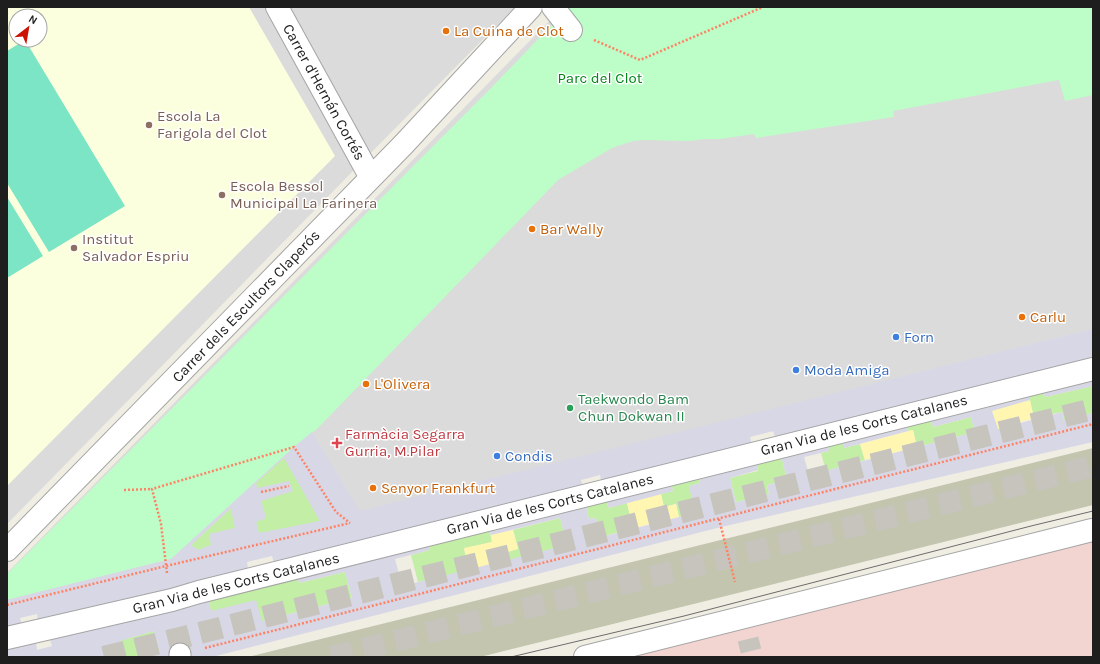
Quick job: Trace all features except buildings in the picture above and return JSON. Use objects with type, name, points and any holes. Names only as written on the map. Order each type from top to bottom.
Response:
[{"type":"street","name":"Carrer d'Hernán Cortés","points":[[277,7],[371,178]]},
{"type":"street","name":"Carrer dels Escultors Claperós","points":[[7,550],[404,144],[531,7]]},
{"type":"street","points":[[553,7],[572,30]]},
{"type":"street","name":"Gran Via de les Corts Catalanes","points":[[7,638],[172,600],[222,586],[1093,369]]},
{"type":"street","points":[[585,657],[1092,530]]},
{"type":"path","points":[[572,30],[640,60],[763,7]]},
{"type":"path","points":[[180,656],[1093,424]]},
{"type":"path","name":"Gran Via de les Corts Catalanes","points":[[7,605],[350,523],[336,512],[294,447],[152,489],[124,490]]},
{"type":"path","points":[[261,492],[289,486]]},
{"type":"path","name":"Gran Via de les Corts Catalanes","points":[[152,489],[161,524],[168,576]]},
{"type":"path","points":[[719,519],[735,582]]},
{"type":"shaded area","points":[[7,7],[515,7],[7,524]]},
{"type":"shaded area","points":[[7,7],[249,7],[335,156],[7,486]]},
{"type":"shaded area","points":[[563,7],[1093,7],[1093,352],[7,620],[7,573]]},
{"type":"shaded area","points":[[1093,329],[1093,386],[1045,397],[1043,389],[1028,393],[1030,400],[992,411],[998,429],[1062,412],[1064,420],[1093,413],[1093,442],[721,527],[212,657],[150,657],[160,654],[154,631],[120,641],[124,657],[7,657],[7,600],[171,559],[312,432],[360,511]],"holes":[[[971,417],[975,432],[809,475],[804,457],[829,451],[828,443],[843,439],[844,448],[908,431],[906,424],[930,418],[933,427]],[[773,431],[776,439],[752,445],[750,437]],[[781,455],[787,480],[767,485],[769,494],[736,502],[730,478],[758,470],[756,461]],[[284,458],[320,521],[259,533],[256,522],[266,518],[261,501],[293,491],[289,481],[257,488],[256,483]],[[600,475],[602,483],[583,488],[581,480]],[[698,477],[700,483],[689,486],[695,513],[601,537],[596,518],[589,519],[586,506],[606,500],[609,508],[673,491],[671,483]],[[231,508],[235,528],[209,534],[211,545],[198,550],[191,545]],[[560,518],[567,545],[402,586],[395,559],[430,550],[429,543],[489,528],[491,535]],[[272,556],[274,563],[248,569],[247,562]],[[345,572],[352,598],[262,621],[256,600],[211,611],[208,598],[297,576],[299,583]],[[37,614],[38,621],[22,625],[20,618]],[[50,639],[52,646],[37,650],[36,643]]]},
{"type":"shaded area","points":[[1093,448],[1093,505],[480,657],[248,657]]},
{"type":"shaded area","points":[[1093,538],[1093,657],[617,657]]},
{"type":"green space","name":"Parc del Clot","points":[[569,7],[1093,7],[1093,95],[1065,101],[1059,80],[893,111],[894,117],[756,138],[754,134],[720,139],[688,141],[645,140],[633,141],[612,148],[558,180],[317,429],[294,447],[171,559],[7,600],[7,574],[492,87]]},
{"type":"green space","points":[[12,48],[30,48],[125,206],[49,252],[7,183],[7,51]]},
{"type":"green space","points":[[7,197],[43,256],[7,278]]},
{"type":"green space","points":[[1093,386],[1093,413],[1064,420],[1062,412],[1034,418],[1028,393],[1043,389],[1045,397]]},
{"type":"green space","points":[[971,417],[975,432],[917,447],[913,430],[908,431],[906,423],[930,418],[933,427]]},
{"type":"green space","points":[[843,439],[844,448],[860,444],[865,460],[826,471],[821,453],[829,451],[828,443]]},
{"type":"green space","points":[[781,455],[787,480],[767,485],[769,494],[736,502],[730,478],[758,471],[756,461]]},
{"type":"green space","points":[[284,457],[320,521],[259,534],[256,522],[266,518],[261,501],[292,491],[289,481],[257,489],[256,483]]},
{"type":"green space","points":[[698,476],[700,483],[689,486],[696,513],[679,517],[676,504],[664,507],[661,494],[673,491],[671,483]]},
{"type":"green space","points":[[606,500],[609,508],[627,503],[633,528],[601,537],[596,518],[589,519],[586,505]]},
{"type":"green space","points":[[231,508],[235,528],[210,534],[211,545],[198,550],[191,545]]},
{"type":"green space","points":[[560,518],[567,545],[510,560],[508,551],[518,548],[513,530]]},
{"type":"green space","points":[[489,528],[492,542],[464,549],[469,570],[418,582],[411,555],[430,550],[429,542]]},
{"type":"green space","points":[[345,572],[352,598],[262,621],[211,611],[208,598],[297,575],[299,583]]},
{"type":"green space","points":[[154,631],[160,654],[150,657],[124,657],[119,641]]},
{"type":"sand","points":[[1030,400],[1034,418],[997,429],[992,410]]},
{"type":"sand","points":[[913,430],[917,447],[865,460],[860,444]]},
{"type":"sand","points":[[661,494],[664,507],[676,504],[679,517],[633,528],[627,503]]},
{"type":"sand","points":[[513,530],[518,549],[508,552],[510,560],[469,570],[464,548],[492,542],[491,535]]},
{"type":"tunnel","points":[[104,657],[1093,409]]},
{"type":"tunnel","points":[[331,657],[1093,466]]},
{"type":"tunnel","points":[[748,639],[751,651]]},
{"type":"tram line","points":[[511,657],[684,616],[1093,511]]},
{"type":"place","name":"La Cuina de Clot","points":[[446,31]]},
{"type":"place","name":"Escola La Farigola del Clot","points":[[149,125]]},
{"type":"place","name":"Escola Bessol Municipal La Farinera","points":[[222,195]]},
{"type":"place","name":"Bar Wally","points":[[532,229]]},
{"type":"place","name":"Institut Salvador Espriu","points":[[74,248]]},
{"type":"place","name":"Carlu","points":[[1022,317]]},
{"type":"place","name":"Forn","points":[[896,337]]},
{"type":"place","name":"Moda Amiga","points":[[796,370]]},
{"type":"place","name":"L'Olivera","points":[[366,384]]},
{"type":"place","name":"Taekwondo Bam Chun Dokwan II","points":[[570,408]]},
{"type":"place","name":"Farmàcia Segarra Gurria, M.Pilar","points":[[337,443]]},
{"type":"place","name":"Condis","points":[[497,456]]},
{"type":"place","name":"Senyor Frankfurt","points":[[373,488]]}]
